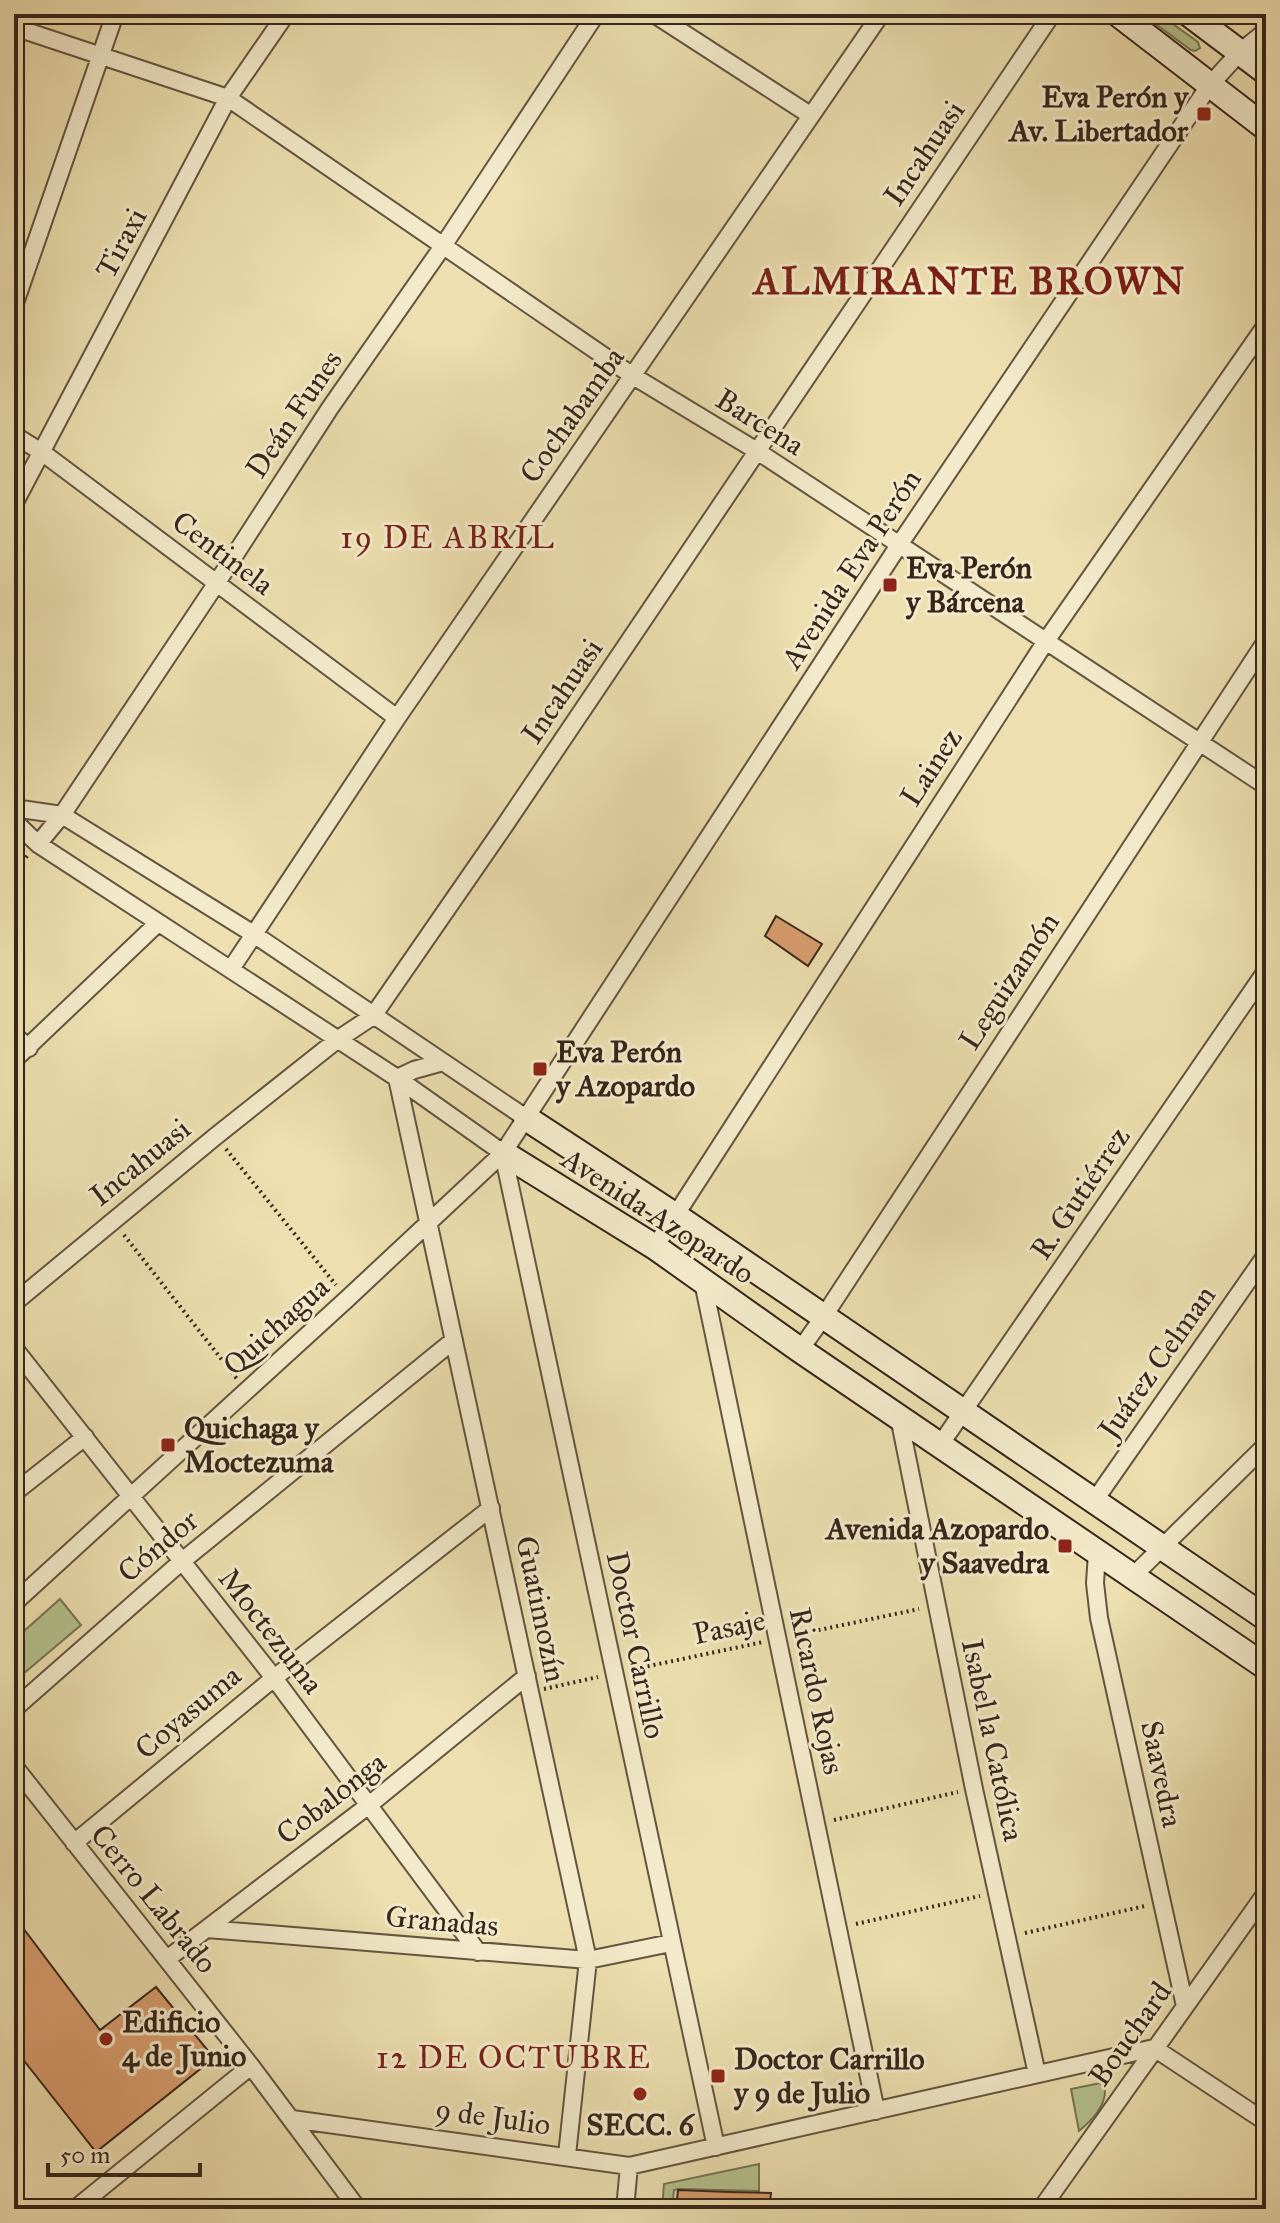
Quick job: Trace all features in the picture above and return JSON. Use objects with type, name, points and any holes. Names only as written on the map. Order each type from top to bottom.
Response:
[{"type":"street","points":[[14,306],[115,14]]},
{"type":"street","name":"Tiraxi","points":[[14,504],[228,98],[286,14]]},
{"type":"street","name":"Deán Funes","points":[[38,844],[62,815],[330,408],[443,246],[596,14]]},
{"type":"street","points":[[654,14],[810,115]]},
{"type":"street","name":"Cochabamba","points":[[231,969],[397,718],[881,14]]},
{"type":"street","name":"Incahuasi","points":[[14,1303],[216,1136],[337,1040],[373,1016],[1052,14]]},
{"type":"street","points":[[1118,14],[1266,128]]},
{"type":"street","points":[[1189,14],[1266,72]]},
{"type":"street","name":"Barcena","points":[[14,27],[228,98],[633,376],[757,451],[1266,786]]},
{"type":"street","name":"Avenida Eva Perón","points":[[503,1153],[899,545],[1209,86],[1239,53],[1266,31]]},
{"type":"street","name":"Lainez","points":[[655,1247],[1046,641],[1266,325]]},
{"type":"street","name":"Centinela","points":[[14,435],[43,453],[397,718]]},
{"type":"street","name":"Leguizamón","points":[[800,1350],[1266,641]]},
{"type":"street","name":"Avenida Azopardo","points":[[14,808],[62,815],[255,935],[676,1216],[1266,1618]]},
{"type":"street","name":"Avenida Azopardo","points":[[14,821],[38,844],[397,1078],[503,1153],[655,1247],[800,1350],[1266,1667]]},
{"type":"street","points":[[14,1060],[158,923]]},
{"type":"street","name":"R. Gutiérrez","points":[[940,1445],[1266,971]]},
{"type":"street","points":[[14,1035],[29,1048]]},
{"type":"street","points":[[397,1078],[443,1062]]},
{"type":"street","name":"Guatimozín","points":[[397,1078],[588,1960],[567,2155]]},
{"type":"street","name":"Quichagua","points":[[14,1603],[503,1153]]},
{"type":"street","name":"Doctor Carrillo","points":[[503,1153],[716,2147]]},
{"type":"street","name":"Juárez Celman","points":[[1095,1500],[1266,1255]]},
{"type":"street","name":"Ricardo Rojas","points":[[703,1282],[876,2111]]},
{"type":"street","name":"Cóndor","points":[[14,1709],[181,1562],[454,1340]]},
{"type":"street","name":"Moctezuma","points":[[14,1348],[274,1678],[478,1952]]},
{"type":"street","name":"Isabel la Católica","points":[[899,1417],[974,1789],[1037,2074]]},
{"type":"street","points":[[14,1493],[85,1437]]},
{"type":"street","points":[[1133,1576],[1266,1445]]},
{"type":"street","name":"Coyasuma","points":[[74,1843],[274,1678],[491,1508]]},
{"type":"street","name":"Saavedra","points":[[1097,1553],[1095,1583],[1099,1618],[1185,2006]]},
{"type":"street","name":"Cobalonga","points":[[167,1959],[528,1684]]},
{"type":"street","name":"Cerro Labrado","points":[[14,1766],[251,2066],[358,2209]]},
{"type":"street","name":"Bouchard","points":[[1041,2209],[1266,1893]]},
{"type":"street","name":"Granadas","points":[[207,1929],[588,1960],[671,1943]]},
{"type":"street","points":[[1154,2048],[1266,2122]]},
{"type":"street","name":"9 de Julio","points":[[292,2119],[629,2166],[1154,2048]]},
{"type":"street","points":[[75,2209],[251,2066]]},
{"type":"street","points":[[625,2209],[629,2166]]},
{"type":"path","points":[[216,1136],[347,1299]]},
{"type":"path","points":[[113,1220],[246,1390]]},
{"type":"path","name":"Pasaje","points":[[528,1684],[614,1674],[937,1605]]},
{"type":"path","points":[[816,1824],[974,1789]]},
{"type":"path","points":[[838,1928],[996,1892]]},
{"type":"path","points":[[1007,1937],[1162,1902]]},
{"type":"green space","points":[[1142,14],[1159,14],[1198,42],[1200,48],[1191,50]]},
{"type":"green space","points":[[60,1599],[81,1625],[16,1680],[14,1640]]},
{"type":"green space","points":[[1100,2083],[1105,2089],[1101,2107],[1079,2131],[1071,2089]]},
{"type":"green space","points":[[759,2164],[759,2191],[678,2189],[674,2190],[672,2209],[662,2209],[664,2184]]},
{"type":"building","points":[[776,916],[822,944],[808,966],[765,936]]},
{"type":"building","name":"Edificio 4 de Junio","points":[[14,1916],[100,2030],[156,1987],[214,2058],[96,2152],[14,2048]]},
{"type":"building","points":[[678,2190],[771,2193],[769,2209],[676,2209]]},
{"type":"place","name":"Eva Perón y Av. Libertador","points":[[1204,114]]},
{"type":"place","name":"Eva Perón y Bárcena","points":[[890,585]]},
{"type":"place","name":"Eva Perón y Azopardo","points":[[540,1069]]},
{"type":"place","name":"Quichaga y Moctezuma","points":[[168,1445]]},
{"type":"place","name":"Avenida Azopardo y Saavedra","points":[[1065,1546]]},
{"type":"place","name":"Edificio 4 de Junio","points":[[106,2039]]},
{"type":"place","name":"Doctor Carrillo y 9 de Julio","points":[[718,2076]]},
{"type":"place","name":"SECC. 6","points":[[640,2094]]},
{"type":"district","name":"ALMIRANTE BROWN","points":[[970,281]]},
{"type":"district","name":"19 DE ABRIL","points":[[448,537]]},
{"type":"district","name":"12 DE OCTUBRE","points":[[514,2057]]}]
